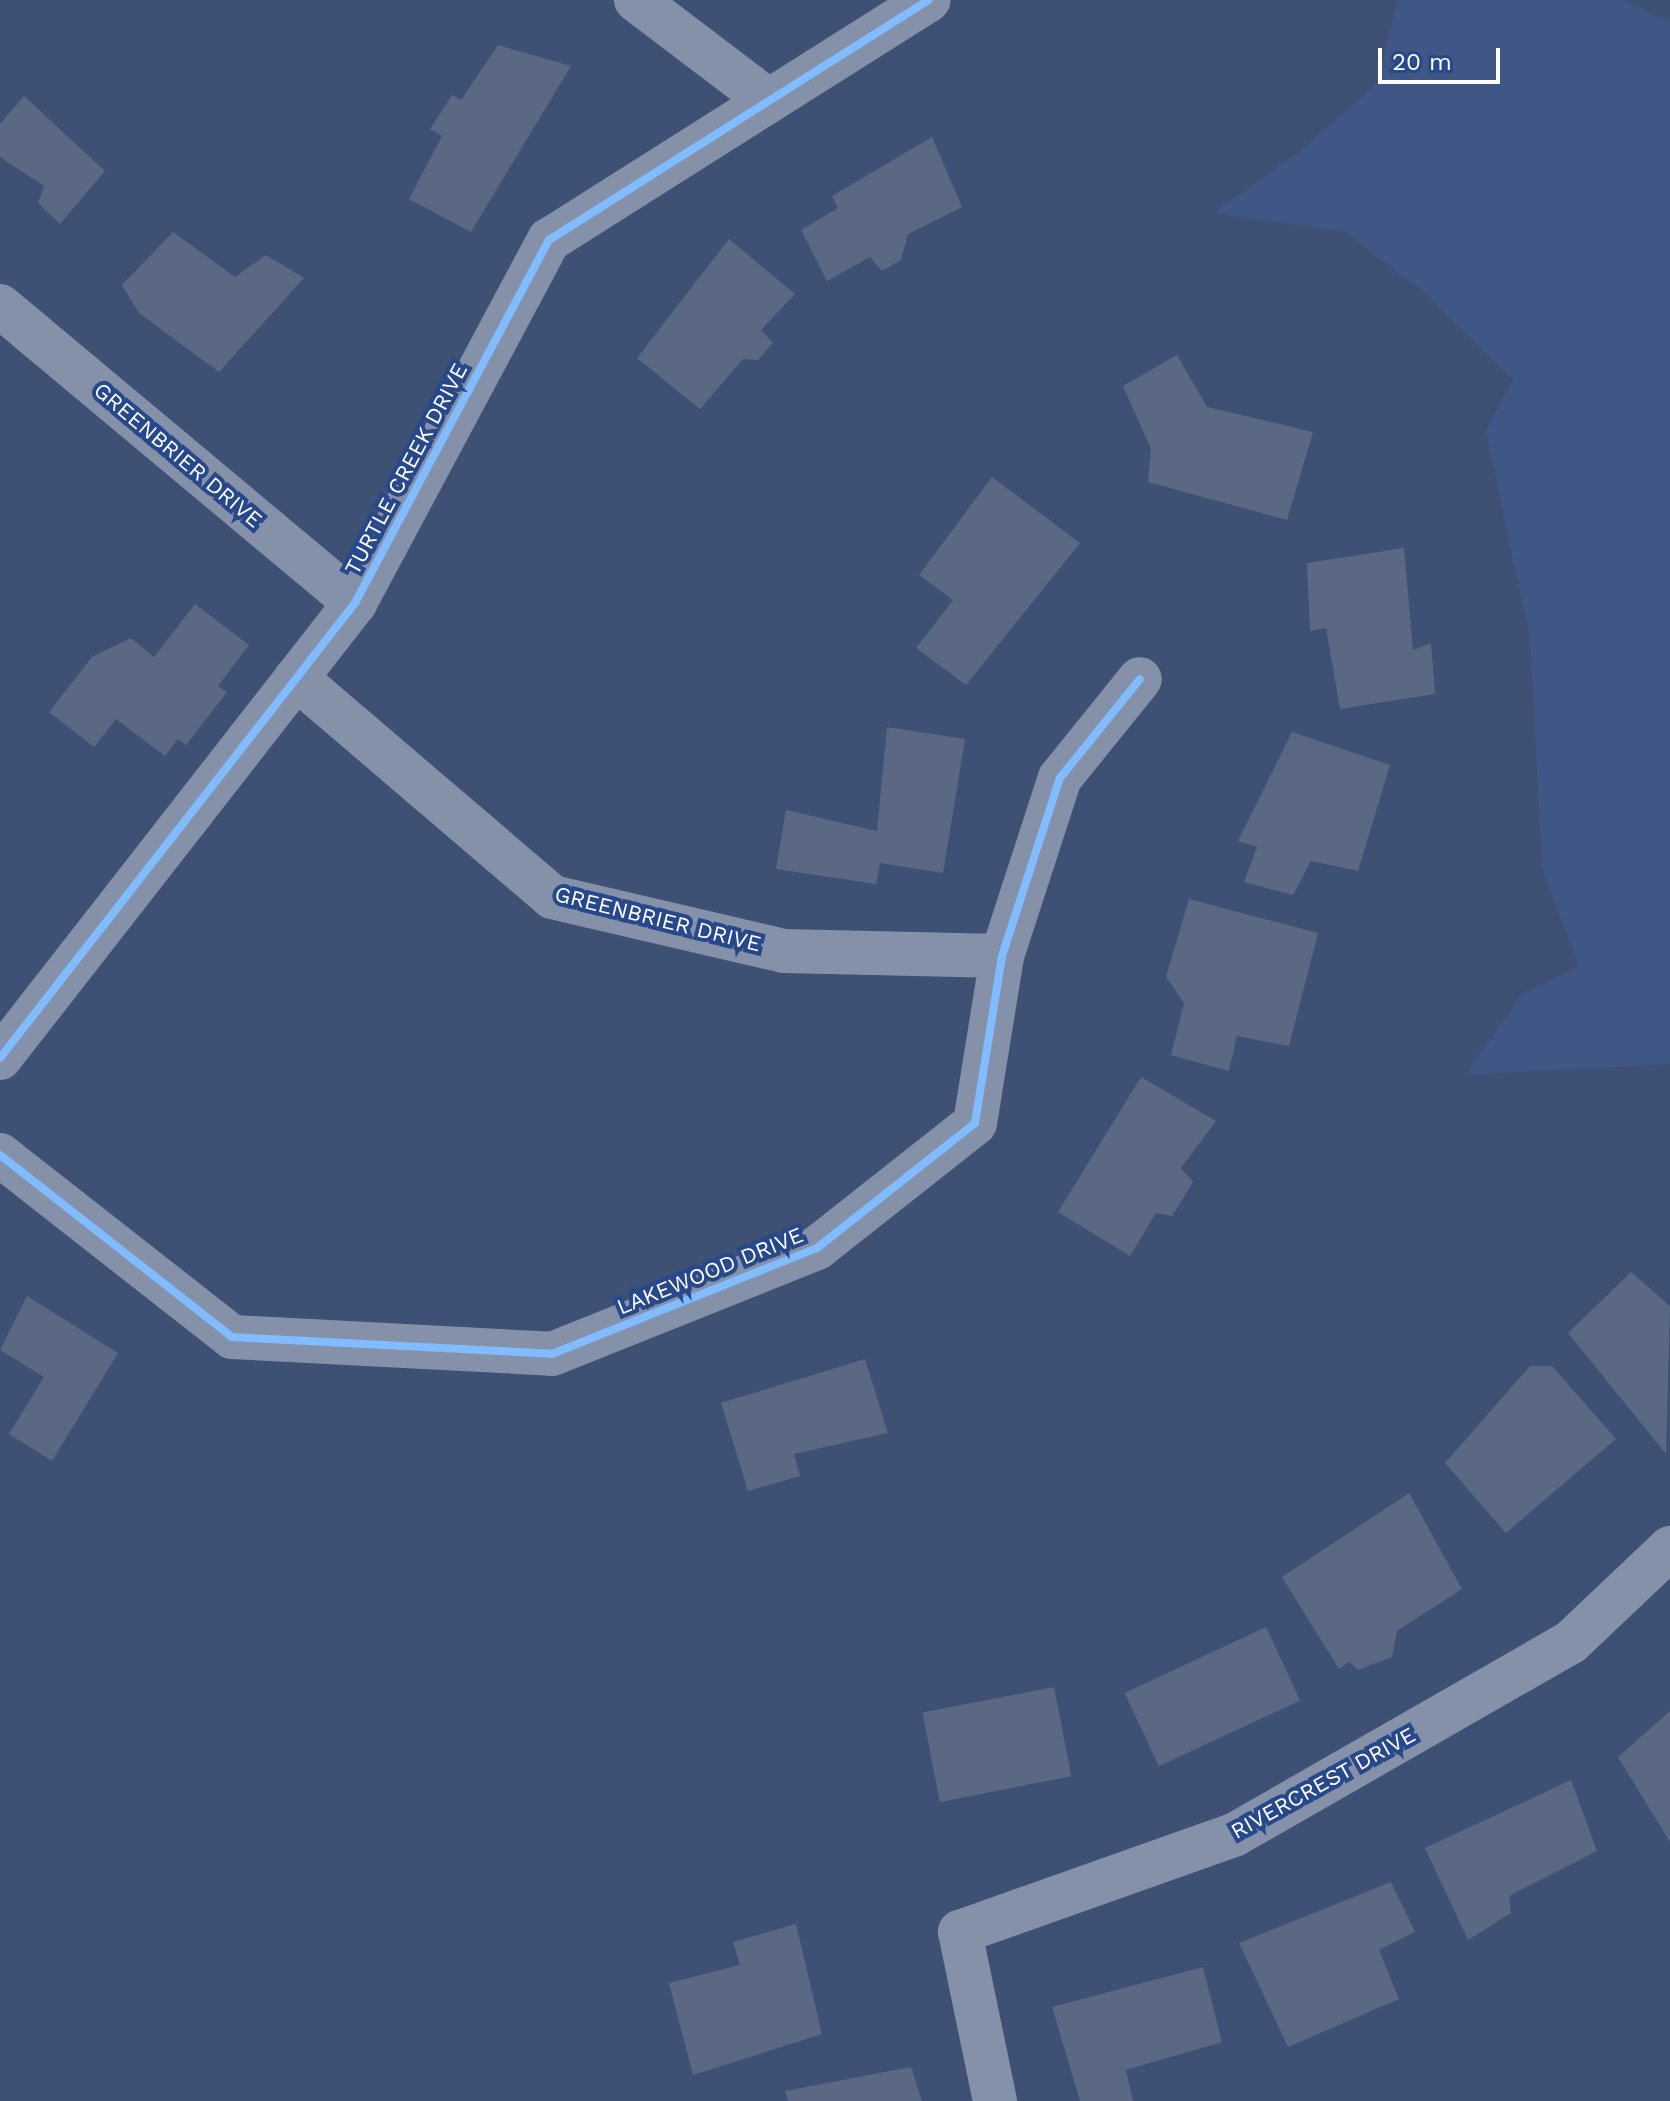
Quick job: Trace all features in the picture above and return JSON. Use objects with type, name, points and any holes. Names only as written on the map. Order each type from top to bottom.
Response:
[{"type":"street","points":[[636,0],[769,101]]},
{"type":"street","name":"TURTLE CREEK DRIVE","points":[[0,1058],[355,603],[549,240],[929,0]]},
{"type":"street","name":"GREENBRIER DRIVE","points":[[0,306],[355,603]]},
{"type":"street","name":"GREENBRIER DRIVE","points":[[296,678],[552,897],[784,951],[1002,956]]},
{"type":"street","name":"LAKEWOOD DRIVE","points":[[0,1155],[232,1337],[552,1354],[817,1248],[975,1123],[1002,956],[1060,778],[1140,679]]},
{"type":"street","name":"RIVERCREST DRIVE","points":[[995,2101],[960,1932],[1234,1835],[1571,1642],[1670,1548]]},
{"type":"water","points":[[1398,0],[1622,0],[1670,21],[1670,1064],[1465,1075],[1523,993],[1579,966],[1542,868],[1530,639],[1486,432],[1513,379],[1421,290],[1345,232],[1213,213],[1301,151],[1377,83]]},
{"type":"building","points":[[498,45],[571,66],[471,232],[409,199],[442,136],[430,129],[452,95],[461,100]]},
{"type":"building","points":[[24,96],[105,171],[60,224],[38,203],[44,186],[0,157],[0,124]]},
{"type":"building","points":[[932,137],[962,207],[908,234],[901,260],[882,271],[870,257],[827,281],[801,230],[838,208],[832,196]]},
{"type":"building","points":[[173,232],[235,277],[266,255],[304,278],[219,372],[139,313],[122,285]]},
{"type":"building","points":[[729,239],[795,294],[761,330],[773,343],[758,360],[743,359],[700,409],[637,358]]},
{"type":"building","points":[[1177,355],[1207,407],[1313,432],[1287,520],[1148,482],[1151,449],[1123,386]]},
{"type":"building","points":[[992,477],[1080,543],[966,685],[916,648],[953,600],[919,575]]},
{"type":"building","points":[[1404,548],[1413,650],[1431,643],[1435,694],[1340,709],[1326,628],[1310,631],[1307,563]]},
{"type":"building","points":[[195,604],[249,645],[218,686],[227,692],[186,745],[178,739],[165,756],[116,719],[94,747],[49,712],[92,657],[131,638],[154,657]]},
{"type":"building","points":[[887,727],[965,739],[943,873],[880,863],[876,884],[776,869],[786,810],[877,831]]},
{"type":"building","points":[[1292,732],[1390,765],[1358,871],[1311,861],[1293,895],[1244,882],[1257,847],[1238,841]]},
{"type":"building","points":[[1189,899],[1318,933],[1289,1046],[1237,1036],[1229,1071],[1171,1055],[1184,1003],[1166,977]]},
{"type":"building","points":[[1141,1077],[1216,1121],[1181,1168],[1193,1182],[1172,1216],[1156,1213],[1130,1256],[1058,1212]]},
{"type":"building","points":[[1631,1272],[1670,1306],[1666,1454],[1568,1333]]},
{"type":"building","points":[[27,1296],[118,1353],[52,1461],[9,1434],[44,1377],[0,1350]]},
{"type":"building","points":[[865,1359],[888,1433],[794,1454],[800,1476],[748,1491],[721,1403]]},
{"type":"building","points":[[1530,1366],[1552,1366],[1616,1439],[1506,1533],[1445,1463]]},
{"type":"building","points":[[1409,1493],[1462,1589],[1397,1631],[1392,1657],[1358,1670],[1349,1662],[1339,1669],[1282,1577]]},
{"type":"building","points":[[1266,1627],[1300,1700],[1159,1766],[1125,1693]]},
{"type":"building","points":[[1054,1687],[1071,1776],[940,1802],[922,1713]]},
{"type":"building","points":[[1670,1711],[1670,1842],[1618,1757]]},
{"type":"building","points":[[1571,1780],[1597,1851],[1509,1896],[1511,1913],[1468,1940],[1425,1848]]},
{"type":"building","points":[[1391,1882],[1415,1932],[1379,1950],[1399,1999],[1288,2047],[1239,1943]]},
{"type":"building","points":[[796,1924],[822,2034],[693,2075],[669,1983],[740,1965],[733,1942]]},
{"type":"building","points":[[1203,1967],[1222,2042],[1126,2070],[1133,2101],[1080,2101],[1052,2007]]},
{"type":"building","points":[[911,2067],[922,2101],[788,2101],[785,2091]]},
{"type":"cycle path","points":[[0,1058],[355,603],[549,240],[929,0]]},
{"type":"cycle path","points":[[0,1155],[232,1337],[552,1354],[817,1248],[975,1123],[1002,956],[1060,778],[1140,679]]}]
